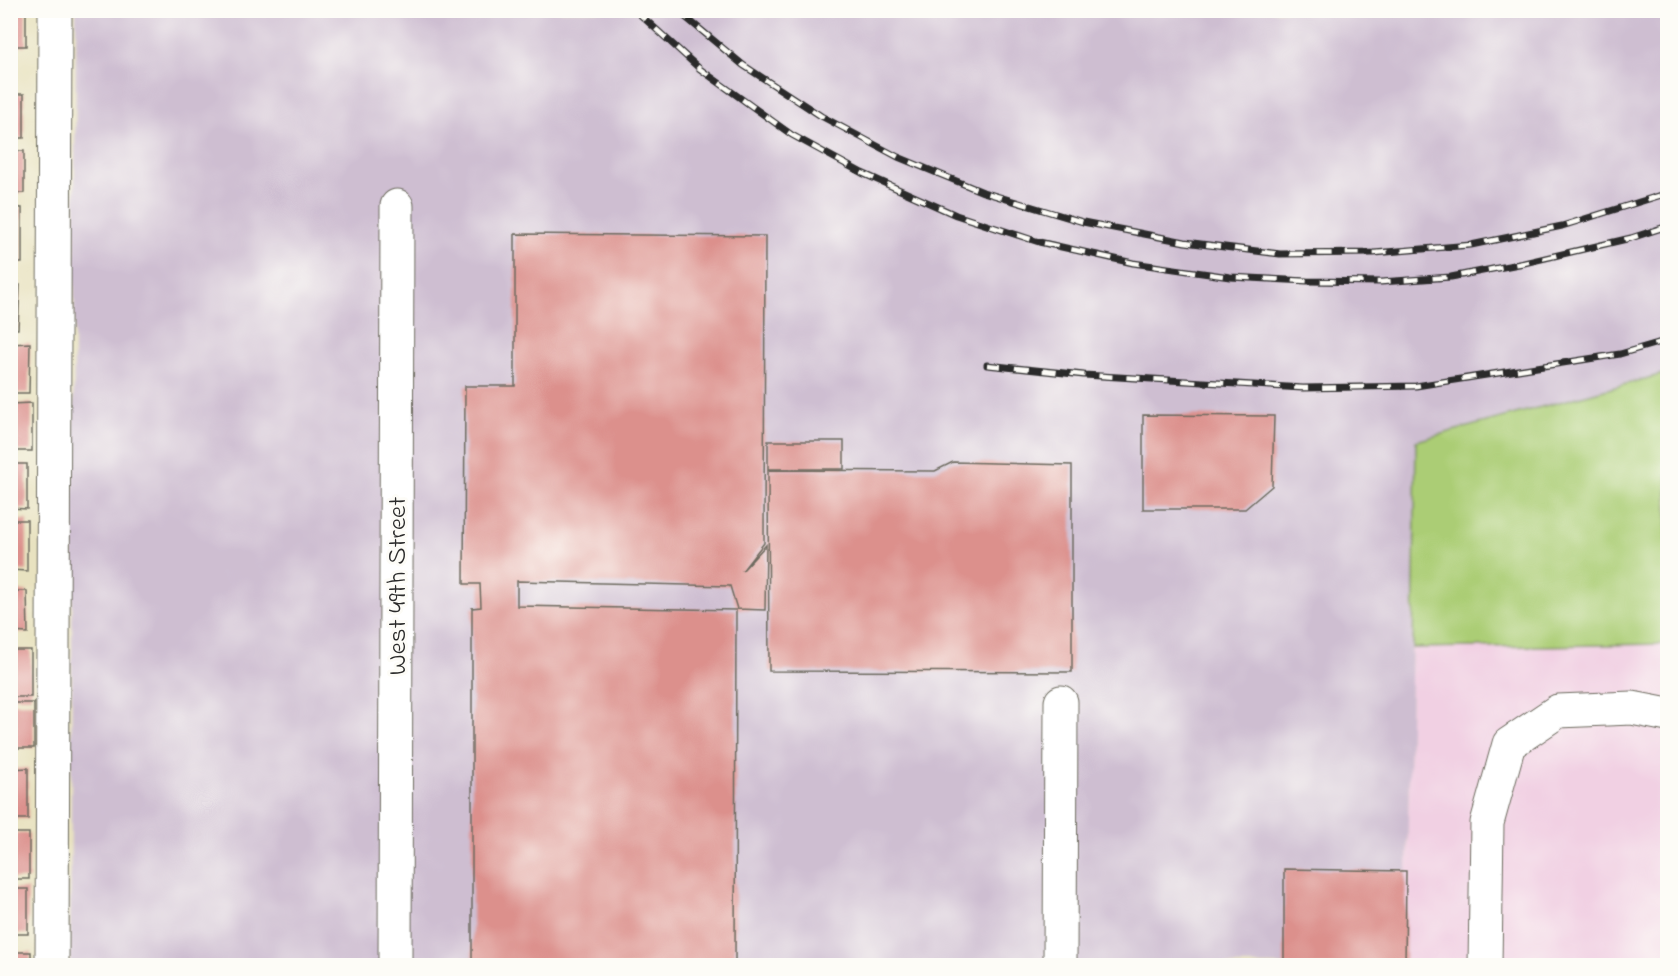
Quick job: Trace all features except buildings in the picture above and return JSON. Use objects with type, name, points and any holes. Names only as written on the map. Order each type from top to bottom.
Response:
[{"type":"street","points":[[52,966],[55,10]]},
{"type":"street","name":"West 49th Street","points":[[395,966],[397,206]]},
{"type":"street","points":[[1060,966],[1061,702]]},
{"type":"street","points":[[1485,966],[1487,823],[1509,744],[1558,711],[1632,708],[1668,715]]},
{"type":"shaded area","points":[[76,11],[1667,11],[1667,373],[1416,441],[1405,965],[70,966]]},
{"type":"shaded area","points":[[1667,373],[1667,965],[1405,966],[1416,441]]},
{"type":"green space","points":[[1667,373],[1667,644],[1413,648],[1416,441]]},
{"type":"railway","points":[[635,10],[700,69],[792,135],[862,173],[956,215],[1039,242],[1133,263],[1230,277],[1381,282],[1451,277],[1524,263],[1631,238],[1668,226]]},
{"type":"railway","points":[[677,10],[743,65],[821,116],[898,157],[983,192],[1083,222],[1185,242],[1280,254],[1374,253],[1471,245],[1562,226],[1668,193]]},
{"type":"railway","points":[[987,365],[1084,375],[1303,388],[1416,386],[1620,354],[1668,340]]}]
